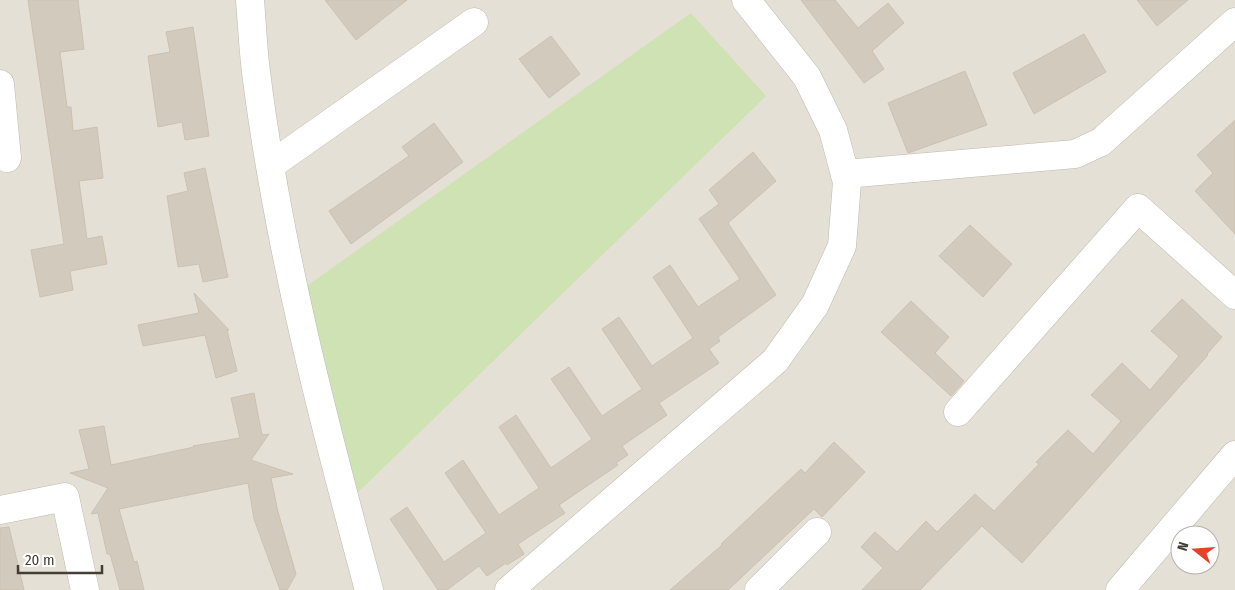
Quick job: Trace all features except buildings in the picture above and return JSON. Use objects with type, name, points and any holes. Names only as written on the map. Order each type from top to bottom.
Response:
[{"type":"street","points":[[250,0],[256,71],[278,207],[307,348],[369,590]]},
{"type":"street","points":[[509,590],[775,361],[815,305],[842,246],[847,182],[833,130],[807,78],[746,0]]},
{"type":"street","points":[[271,165],[474,22]]},
{"type":"street","points":[[845,174],[1075,154],[1101,142],[1235,22]]},
{"type":"street","points":[[0,84],[7,158]]},
{"type":"street","points":[[958,412],[1138,208],[1235,295]]},
{"type":"street","points":[[1120,590],[1235,455]]},
{"type":"street","points":[[0,510],[65,497],[85,590]]},
{"type":"street","points":[[759,590],[818,532]]},
{"type":"shaded area","points":[[0,0],[1235,0],[1235,590],[0,590]]},
{"type":"green space","points":[[691,13],[766,96],[348,502],[304,288]]}]
